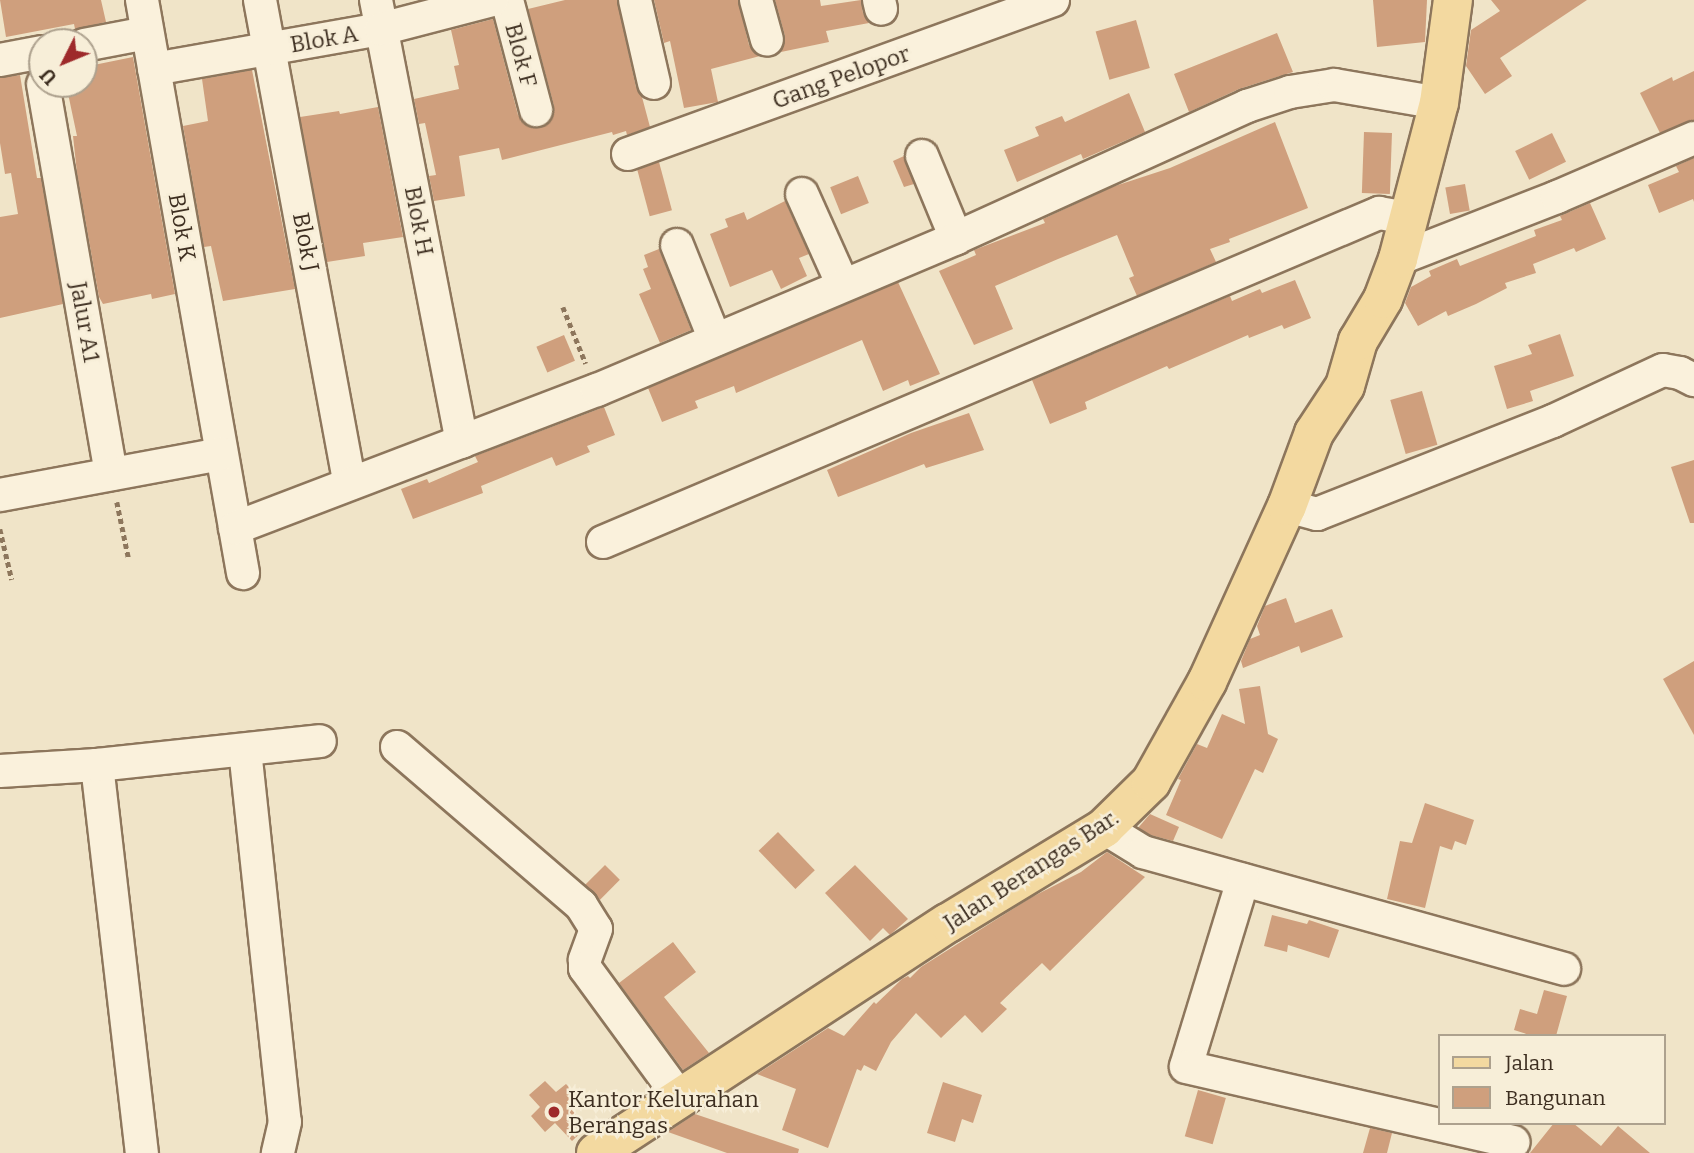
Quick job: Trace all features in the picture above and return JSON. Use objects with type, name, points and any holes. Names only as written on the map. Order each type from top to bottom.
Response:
[{"type":"main road","name":"Jalan Berangas Bar.","points":[[596,1153],[948,923],[1104,828],[1140,795],[1173,746],[1208,682],[1287,506],[1314,433],[1345,386],[1358,341],[1383,299],[1398,259],[1439,103],[1453,0]]},
{"type":"street","name":"Blok K","points":[[142,0],[243,573]]},
{"type":"street","name":"Blok J","points":[[260,0],[351,484]]},
{"type":"street","name":"Blok A","points":[[154,69],[268,49],[378,14],[492,0]]},
{"type":"street","name":"Blok F","points":[[506,0],[536,110]]},
{"type":"street","points":[[635,0],[654,83]]},
{"type":"street","points":[[756,0],[767,40]]},
{"type":"street","name":"Gang Pelopor","points":[[628,154],[1054,0]]},
{"type":"street","name":"Blok H","points":[[378,14],[462,442]]},
{"type":"street","points":[[98,42],[147,33]]},
{"type":"street","points":[[0,60],[28,61]]},
{"type":"street","points":[[235,528],[597,390],[956,238],[1247,106],[1290,92],[1334,85],[1439,103]]},
{"type":"street","name":"Jalur A1","points":[[45,98],[111,474]]},
{"type":"street","points":[[1398,259],[1557,197],[1694,138]]},
{"type":"street","points":[[922,156],[956,238]]},
{"type":"street","points":[[802,194],[842,284]]},
{"type":"street","points":[[603,542],[1380,213],[1407,218]]},
{"type":"street","points":[[677,245],[715,340]]},
{"type":"street","points":[[1287,506],[1317,514],[1553,421],[1663,370],[1680,373],[1694,380]]},
{"type":"street","points":[[0,495],[221,454]]},
{"type":"street","points":[[0,771],[97,765],[320,741]]},
{"type":"street","points":[[397,747],[581,905],[596,929],[584,960],[586,968],[680,1098]]},
{"type":"street","points":[[245,750],[285,1122],[278,1153]]},
{"type":"street","points":[[97,765],[142,1153]]},
{"type":"street","points":[[1104,828],[1143,852],[1564,969]]},
{"type":"street","points":[[1243,880],[1186,1068],[1438,1125]]},
{"type":"street","points":[[1439,1125],[1514,1142]]},
{"type":"path","points":[[563,307],[597,390]]},
{"type":"path","points":[[111,474],[129,560]]},
{"type":"path","points":[[0,529],[12,580]]},
{"type":"building","points":[[0,0],[101,0],[106,22],[79,28],[75,28],[74,24],[53,28],[28,28],[28,33],[6,37]]},
{"type":"building","points":[[565,0],[617,0],[636,87],[642,97],[650,127],[627,135],[626,131],[613,135],[612,132],[502,160],[499,148],[459,156],[465,196],[434,201],[429,176],[436,175],[425,123],[419,124],[414,99],[459,89],[454,66],[459,65],[451,30],[493,19],[518,115],[531,127],[540,128],[549,122],[554,106],[528,9]]},
{"type":"building","points":[[654,0],[738,0],[749,45],[760,56],[711,69],[718,102],[684,108],[670,41],[664,43]]},
{"type":"building","points":[[775,0],[820,0],[821,6],[861,0],[863,13],[869,23],[826,31],[829,42],[781,52],[785,36]]},
{"type":"building","points":[[1373,0],[1427,0],[1425,42],[1377,47]]},
{"type":"building","points":[[1491,0],[1587,0],[1500,58],[1512,76],[1485,94],[1466,66],[1471,30],[1500,11]]},
{"type":"building","points":[[1136,20],[1150,68],[1109,80],[1096,32]]},
{"type":"building","points":[[1277,33],[1293,72],[1239,89],[1189,112],[1174,74]]},
{"type":"building","points":[[133,57],[175,294],[152,299],[151,294],[103,304],[99,297],[77,173],[73,136],[77,136],[69,98],[98,98],[98,64]]},
{"type":"building","points":[[252,70],[295,289],[223,301],[211,246],[204,247],[183,126],[208,121],[202,79]]},
{"type":"building","points":[[1694,71],[1694,120],[1660,133],[1640,93],[1672,77],[1673,81]]},
{"type":"building","points":[[20,75],[37,178],[41,178],[63,304],[0,318],[0,217],[18,214],[11,173],[5,174],[0,143],[0,78]]},
{"type":"building","points":[[1129,93],[1145,132],[1083,159],[1081,154],[1017,182],[1004,150],[1039,136],[1035,127],[1062,116],[1065,122]]},
{"type":"building","points":[[378,107],[403,237],[363,243],[365,256],[327,262],[300,117],[339,111],[340,114]]},
{"type":"building","points":[[1275,122],[1308,208],[1229,239],[1230,242],[1210,249],[1216,262],[1137,296],[1129,278],[1134,276],[1117,235],[1058,259],[995,286],[1013,329],[974,345],[939,271],[976,255],[974,250],[1045,223],[1043,219],[1112,187],[1170,168]]},
{"type":"building","points":[[1364,132],[1392,133],[1390,194],[1362,193]]},
{"type":"building","points":[[1552,133],[1566,162],[1529,180],[1515,151]]},
{"type":"building","points":[[904,156],[914,184],[904,187],[893,161]]},
{"type":"building","points":[[1694,158],[1694,202],[1693,199],[1659,213],[1648,185],[1679,172],[1676,166]]},
{"type":"building","points":[[659,162],[672,210],[650,216],[637,168]]},
{"type":"building","points":[[858,176],[869,203],[841,214],[830,187]]},
{"type":"building","points":[[1465,184],[1470,211],[1450,214],[1445,187]]},
{"type":"building","points":[[785,201],[809,254],[799,258],[807,276],[781,289],[772,270],[730,287],[710,234],[728,227],[725,219],[744,212],[747,220]]},
{"type":"building","points":[[1590,203],[1606,239],[1576,252],[1574,248],[1533,264],[1536,273],[1505,283],[1507,288],[1476,304],[1448,316],[1446,311],[1418,326],[1405,303],[1411,287],[1431,276],[1429,271],[1457,259],[1460,266],[1536,236],[1534,230],[1562,220],[1560,216]]},
{"type":"building","points":[[659,249],[691,330],[660,343],[639,294],[651,289],[643,269],[648,267],[644,255]]},
{"type":"building","points":[[1295,280],[1311,318],[1284,329],[1282,325],[1249,338],[1248,335],[1169,369],[1167,366],[1085,402],[1087,409],[1050,424],[1032,380],[1230,296],[1232,301],[1260,289],[1262,293]]},
{"type":"building","points":[[898,282],[940,374],[910,386],[908,380],[883,391],[862,340],[736,393],[734,386],[695,401],[698,408],[662,422],[648,388]]},
{"type":"building","points":[[1560,334],[1574,376],[1530,391],[1533,401],[1507,409],[1494,366],[1532,354],[1528,345]]},
{"type":"building","points":[[564,335],[575,361],[547,372],[536,347]]},
{"type":"building","points":[[1422,391],[1437,445],[1406,454],[1390,400]]},
{"type":"building","points":[[604,407],[615,435],[587,446],[590,452],[556,466],[552,457],[481,486],[483,493],[413,519],[401,489],[427,479],[429,483],[478,462],[475,456]]},
{"type":"building","points":[[969,413],[984,450],[926,468],[924,464],[838,497],[827,470],[911,433]]},
{"type":"building","points":[[1694,460],[1694,523],[1690,523],[1671,467]]},
{"type":"building","points":[[1286,598],[1295,623],[1332,609],[1343,637],[1301,653],[1299,646],[1243,668],[1241,661],[1250,639],[1260,635],[1257,626],[1265,606]]},
{"type":"building","points":[[1694,661],[1694,735],[1663,679]]},
{"type":"building","points":[[1260,686],[1268,734],[1278,739],[1263,773],[1255,769],[1222,839],[1166,815],[1181,780],[1178,779],[1197,744],[1207,748],[1222,714],[1245,724],[1239,689]]},
{"type":"building","points":[[1425,803],[1474,820],[1466,845],[1455,841],[1452,850],[1440,846],[1425,908],[1387,899],[1400,841],[1412,843]]},
{"type":"building","points":[[1150,814],[1179,827],[1173,841],[1150,835],[1138,828]]},
{"type":"building","points":[[778,832],[815,870],[795,889],[759,851]]},
{"type":"building","points":[[1107,852],[1145,877],[1050,971],[1042,963],[1000,1003],[1007,1009],[982,1033],[965,1015],[941,1038],[916,1013],[891,1042],[876,1071],[864,1065],[861,1071],[857,1069],[828,1148],[782,1130],[796,1089],[757,1074],[828,1028],[844,1036],[874,1002],[876,1004],[902,979],[908,976],[910,978],[921,967],[1032,897],[1081,872]]},
{"type":"building","points":[[605,865],[620,880],[600,900],[585,885]]},
{"type":"building","points":[[855,865],[908,919],[890,935],[883,928],[870,941],[825,893]]},
{"type":"building","points":[[1272,915],[1307,924],[1309,920],[1339,930],[1329,958],[1288,945],[1287,952],[1264,946]]},
{"type":"building","points":[[673,942],[696,972],[664,997],[709,1053],[683,1070],[619,983]]},
{"type":"building","points":[[1544,990],[1567,996],[1557,1034],[1527,1034],[1514,1030],[1520,1009],[1537,1014]]},
{"type":"building","name":"Kantor Kelurahan Berangas","points":[[545,1081],[556,1092],[566,1084],[580,1099],[570,1108],[587,1127],[572,1141],[555,1123],[545,1132],[531,1116],[540,1107],[529,1095]]},
{"type":"building","points":[[943,1082],[982,1095],[973,1123],[962,1119],[955,1142],[927,1133]]},
{"type":"building","points":[[1198,1090],[1226,1098],[1213,1144],[1185,1136]]},
{"type":"building","points":[[695,1114],[799,1149],[798,1153],[727,1153],[668,1132]]},
{"type":"building","points":[[1552,1125],[1575,1125],[1601,1146],[1618,1126],[1650,1153],[1530,1153]]},
{"type":"building","points":[[1370,1128],[1392,1133],[1387,1153],[1363,1153]]},
{"type":"place","name":"Kantor Kelurahan Berangas","points":[[554,1112]]}]
